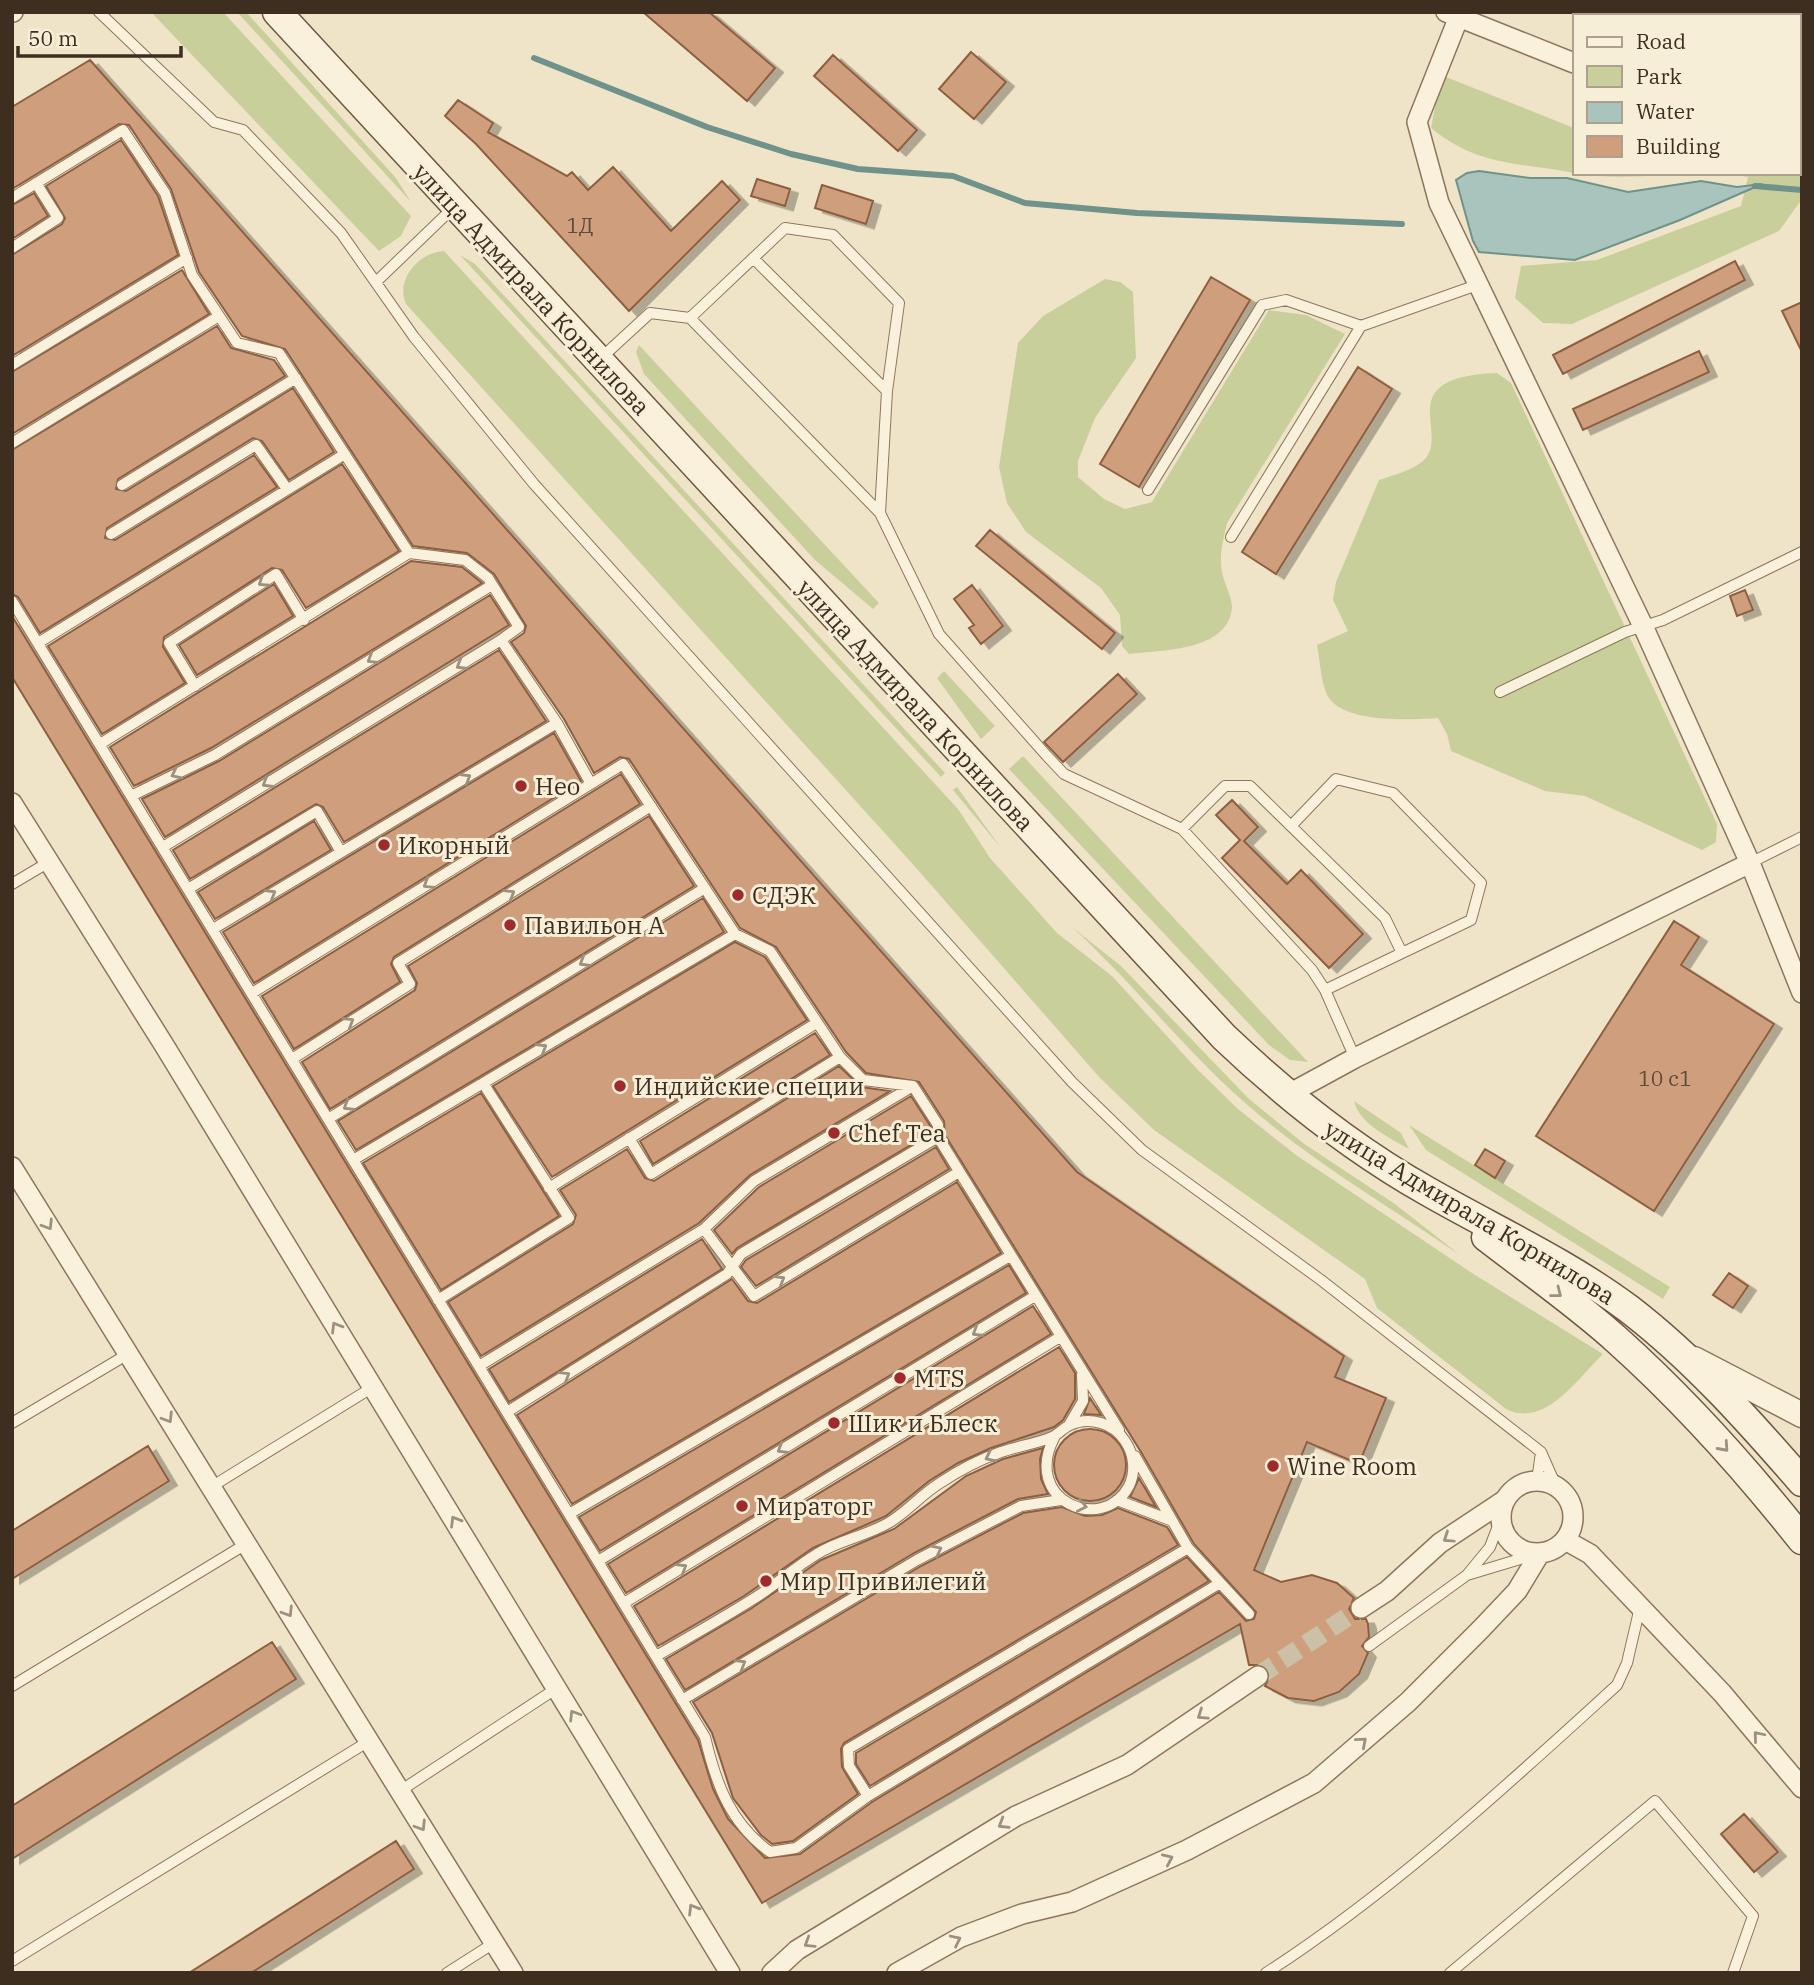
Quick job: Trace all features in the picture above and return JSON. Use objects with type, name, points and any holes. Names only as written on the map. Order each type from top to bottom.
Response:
[{"type":"main road","name":"улица Адмирала Корнилова","points":[[277,12],[1224,1037],[1287,1095],[1354,1144],[1426,1191],[1538,1250],[1629,1310],[1679,1352],[1762,1436],[1802,1482]]},
{"type":"main road","points":[[1426,1191],[1615,1338],[1652,1372],[1756,1482],[1801,1540]]},
{"type":"street","points":[[1573,63],[1452,16],[1417,122],[1439,203],[1643,626],[1750,863],[1802,993]]},
{"type":"street","points":[[12,803],[373,1387],[730,1973]]},
{"type":"street","points":[[1287,1095],[1355,1058],[1750,863]]},
{"type":"street","points":[[14,1174],[513,1973]]},
{"type":"street","points":[[1679,1352],[1802,1415]]},
{"type":"street","points":[[1361,1608],[1387,1591],[1440,1543],[1503,1509],[1518,1486],[1536,1480],[1556,1486],[1570,1501],[1573,1521],[1566,1540],[1554,1549],[1540,1553],[1521,1550],[1506,1537],[1503,1509]]},
{"type":"street","points":[[1566,1540],[1590,1554],[1722,1693],[1802,1788]]},
{"type":"street","points":[[897,1973],[961,1937],[1022,1914],[1072,1902],[1176,1855],[1314,1783],[1408,1702],[1480,1630],[1517,1591],[1540,1553]]},
{"type":"street","points":[[772,1973],[797,1950],[1016,1816],[1127,1765],[1258,1676]]},
{"type":"lane","points":[[99,12],[214,122],[243,130],[341,233],[414,337],[534,484],[1072,1082],[1142,1150],[1321,1280],[1541,1452],[1556,1486]]},
{"type":"lane","points":[[12,198],[123,130],[165,193],[192,275],[237,343],[279,353],[409,553]]},
{"type":"lane","points":[[12,248],[58,218],[36,183]]},
{"type":"lane","points":[[377,281],[455,206]]},
{"type":"lane","points":[[690,318],[785,228],[833,235],[899,303],[887,391],[880,513]]},
{"type":"lane","points":[[12,365],[187,258]]},
{"type":"lane","points":[[753,258],[887,391]]},
{"type":"lane","points":[[1149,490],[1262,305],[1286,300],[1361,326],[1477,285]]},
{"type":"lane","points":[[598,361],[650,313],[690,318],[880,513],[939,635],[1064,774],[1182,829],[1312,970],[1325,990],[1355,1058]]},
{"type":"lane","points":[[12,443],[219,316]]},
{"type":"lane","points":[[1231,537],[1361,326]]},
{"type":"lane","points":[[122,485],[296,378]]},
{"type":"lane","points":[[111,534],[256,445],[287,489]]},
{"type":"lane","points":[[38,643],[345,454]]},
{"type":"lane","points":[[1500,692],[1643,626],[1663,620],[1802,552]]},
{"type":"lane","points":[[100,744],[409,553],[466,560],[492,585],[519,627],[163,848]]},
{"type":"lane","points":[[195,686],[170,643],[276,574],[304,620]]},
{"type":"lane","points":[[131,796],[215,755],[492,585]]},
{"type":"lane","points":[[12,601],[705,1737],[714,1777],[747,1835],[770,1852],[796,1848],[868,1797],[1220,1583]]},
{"type":"lane","points":[[500,640],[557,723],[591,784]]},
{"type":"lane","points":[[213,929],[557,723]]},
{"type":"lane","points":[[252,993],[623,764],[735,934],[770,951],[815,1024],[840,1057],[863,1080],[913,1086]]},
{"type":"lane","points":[[1291,826],[1336,779],[1393,793],[1481,883],[1471,920],[1325,990]]},
{"type":"lane","points":[[1182,829],[1225,786],[1250,786],[1385,918],[1402,953]]},
{"type":"lane","points":[[292,1059],[411,984],[398,963],[651,806]]},
{"type":"lane","points":[[188,889],[317,811],[341,852]]},
{"type":"lane","points":[[1750,863],[1802,838]]},
{"type":"lane","points":[[12,884],[49,862]]},
{"type":"lane","points":[[328,1119],[705,888]]},
{"type":"lane","points":[[353,1160],[735,934]]},
{"type":"lane","points":[[549,1188],[815,1024]]},
{"type":"lane","points":[[629,1138],[651,1174],[840,1057]]},
{"type":"lane","points":[[438,1300],[569,1218],[483,1083]]},
{"type":"lane","points":[[913,1086],[938,1125],[938,1138],[1131,1450],[1188,1548],[1249,1614]]},
{"type":"lane","points":[[479,1366],[704,1229],[754,1181],[913,1086]]},
{"type":"lane","points":[[507,1412],[727,1274],[741,1254],[938,1138]]},
{"type":"lane","points":[[704,1229],[734,1265],[754,1296],[959,1172]]},
{"type":"lane","points":[[569,1514],[1010,1256]]},
{"type":"lane","points":[[598,1561],[1035,1296]]},
{"type":"lane","points":[[624,1603],[1060,1337]]},
{"type":"lane","points":[[12,1423],[128,1354]]},
{"type":"lane","points":[[1082,1374],[1083,1401],[1069,1425],[1055,1437],[1046,1452],[1044,1469],[1049,1486],[1061,1500],[1079,1508],[1098,1509],[1117,1500],[1129,1486],[1134,1468],[1131,1450]]},
{"type":"lane","points":[[211,1487],[373,1387]]},
{"type":"lane","points":[[1069,1425],[1087,1420],[1106,1424],[1121,1434]]},
{"type":"lane","points":[[656,1656],[760,1594],[819,1552],[890,1522],[939,1483],[1000,1452],[1055,1437]]},
{"type":"lane","points":[[1536,1480],[1541,1452]]},
{"type":"lane","points":[[682,1700],[918,1560],[1021,1506],[1061,1500]]},
{"type":"lane","points":[[1117,1500],[1171,1521]]},
{"type":"lane","points":[[1369,1646],[1467,1575],[1490,1547],[1503,1509]]},
{"type":"lane","points":[[12,1686],[246,1544]]},
{"type":"lane","points":[[868,1797],[849,1766],[848,1749],[1188,1548]]},
{"type":"lane","points":[[1467,1575],[1540,1553]]},
{"type":"lane","points":[[1266,1973],[1305,1948],[1485,1805],[1617,1685],[1627,1663],[1640,1607]]},
{"type":"lane","points":[[400,1791],[557,1688]]},
{"type":"lane","points":[[12,1961],[369,1741]]},
{"type":"lane","points":[[1450,1973],[1655,1801],[1753,1916],[1732,1973]]},
{"type":"lane","points":[[447,1973],[494,1943]]},
{"type":"green space","points":[[151,12],[223,12],[411,216],[401,236],[379,251]]},
{"type":"green space","points":[[237,12],[246,12],[396,178],[411,202]]},
{"type":"green space","points":[[1441,75],[1573,128],[1573,173],[1482,156],[1449,141],[1431,128]]},
{"type":"green space","points":[[1802,159],[1802,199],[1779,231],[1572,324],[1543,323],[1515,298],[1521,266],[1597,260],[1741,206],[1748,177],[1734,175],[1800,175]]},
{"type":"green space","points":[[1591,175],[1663,175],[1620,177]]},
{"type":"green space","points":[[444,251],[958,809],[990,858],[1057,933],[1112,976],[1197,1069],[1238,1109],[1296,1155],[1472,1273],[1603,1354],[1572,1387],[1547,1407],[1534,1412],[1520,1413],[1506,1409],[1377,1308],[1365,1279],[1154,1130],[1100,1078],[910,861],[406,304],[404,286],[412,269],[426,256]]},
{"type":"green space","points":[[460,255],[475,264],[945,773],[941,777]]},
{"type":"green space","points":[[1105,279],[1120,282],[1133,292],[1136,358],[1095,418],[1078,461],[1078,477],[1104,499],[1125,509],[1152,502],[1269,310],[1306,315],[1345,334],[1227,523],[1221,563],[1232,603],[1228,622],[1219,633],[1191,646],[1129,654],[1122,646],[1120,615],[1101,588],[1026,532],[1007,503],[999,467],[1018,343],[1043,316]]},
{"type":"green space","points":[[639,345],[879,603],[873,609],[815,560],[644,374],[636,352]]},
{"type":"green space","points":[[1497,373],[1511,383],[1717,824],[1716,842],[1702,850],[1585,796],[1545,791],[1451,751],[1447,734],[1438,718],[1396,719],[1364,716],[1337,706],[1326,693],[1317,645],[1348,631],[1333,600],[1336,582],[1379,480],[1408,470],[1424,460],[1430,449],[1432,436],[1430,408],[1434,395],[1444,384],[1464,377]]},
{"type":"green space","points":[[944,671],[995,726],[981,739],[937,678]]},
{"type":"green space","points":[[1023,756],[1308,1062],[1290,1060],[1269,1045],[1009,769]]},
{"type":"green space","points":[[957,787],[1001,848],[953,790]]},
{"type":"green space","points":[[1072,927],[1121,966],[1248,1098],[1303,1143],[1395,1204],[1460,1255],[1321,1162],[1268,1123],[1199,1059]]},
{"type":"green space","points":[[1354,1101],[1401,1133],[1409,1149],[1369,1124]]},
{"type":"green space","points":[[1409,1125],[1670,1287],[1663,1299],[1426,1150]]},
{"type":"water","points":[[1479,171],[1530,178],[1567,178],[1628,192],[1701,181],[1737,187],[1762,184],[1680,220],[1575,260],[1479,252],[1473,241],[1456,180],[1467,173]]},
{"type":"building","points":[[643,12],[709,12],[775,68],[747,101]]},
{"type":"building","points":[[971,52],[1006,82],[974,119],[939,89]]},
{"type":"building","points":[[833,55],[917,130],[898,151],[814,76]]},
{"type":"building","points":[[90,60],[1077,1172],[1344,1356],[1335,1377],[1386,1398],[1359,1464],[1307,1442],[1254,1570],[1281,1582],[1312,1575],[1337,1583],[1354,1598],[1349,1609],[1355,1619],[1366,1619],[1369,1637],[1362,1646],[1368,1653],[1359,1674],[1339,1692],[1314,1701],[1288,1698],[1265,1686],[1270,1676],[1268,1670],[1263,1665],[1249,1665],[1240,1624],[762,1903],[12,677],[12,616],[698,1740],[713,1789],[728,1819],[765,1858],[800,1854],[872,1802],[1219,1592],[1246,1621],[1254,1619],[1256,1612],[1194,1544],[1141,1452],[945,1135],[944,1121],[919,1082],[866,1073],[846,1052],[776,947],[740,928],[629,759],[620,757],[594,773],[564,719],[511,642],[524,633],[526,626],[494,574],[467,553],[413,546],[285,349],[242,336],[199,272],[171,189],[129,125],[119,124],[12,189],[12,107]]},
{"type":"building","points":[[458,100],[493,123],[488,132],[567,176],[572,172],[588,190],[613,167],[671,231],[722,181],[740,200],[629,311],[476,144],[445,116]]},
{"type":"building","points":[[121,140],[158,196],[178,255],[12,356],[12,255],[62,224],[65,218],[46,186]]},
{"type":"building","points":[[757,179],[790,189],[785,206],[751,196]]},
{"type":"building","points":[[822,185],[873,201],[866,224],[815,208]]},
{"type":"building","points":[[34,193],[48,216],[12,239],[12,205]]},
{"type":"building","points":[[1735,261],[1745,280],[1563,374],[1553,355]]},
{"type":"building","points":[[182,270],[209,314],[12,434],[12,372]]},
{"type":"building","points":[[1211,277],[1250,300],[1139,487],[1100,464]]},
{"type":"building","points":[[1802,302],[1802,352],[1782,311]]},
{"type":"building","points":[[217,326],[231,348],[274,360],[285,376],[118,479],[116,489],[126,491],[293,388],[334,452],[289,480],[262,441],[253,438],[107,528],[105,538],[115,540],[254,455],[277,487],[40,633],[18,597],[12,594],[12,450]]},
{"type":"building","points":[[1699,351],[1709,372],[1583,430],[1573,409]]},
{"type":"building","points":[[1358,367],[1392,389],[1276,574],[1242,552]]},
{"type":"building","points":[[342,464],[399,551],[306,608],[282,570],[272,568],[164,637],[163,647],[185,683],[102,734],[48,646]]},
{"type":"building","points":[[990,530],[1115,633],[1102,649],[976,546]]},
{"type":"building","points":[[411,561],[462,567],[482,583],[211,748],[134,786],[110,747]]},
{"type":"building","points":[[274,584],[293,616],[197,675],[179,645]]},
{"type":"building","points":[[972,585],[1003,626],[981,644],[969,628],[974,625],[954,599]]},
{"type":"building","points":[[1745,590],[1753,610],[1737,616],[1730,596]]},
{"type":"building","points":[[490,595],[509,625],[165,837],[142,799],[219,761]]},
{"type":"building","points":[[499,650],[546,721],[344,842],[323,807],[316,804],[190,879],[173,850]]},
{"type":"building","points":[[1118,674],[1137,694],[1063,762],[1044,742]]},
{"type":"building","points":[[554,733],[581,781],[254,983],[223,932]]},
{"type":"building","points":[[621,774],[640,804],[394,957],[391,964],[400,982],[294,1049],[262,996]]},
{"type":"building","points":[[1232,800],[1258,827],[1244,841],[1287,884],[1301,870],[1363,934],[1329,968],[1222,858],[1240,840],[1216,815]]},
{"type":"building","points":[[649,816],[694,886],[330,1109],[302,1062],[415,990],[417,983],[408,966]]},
{"type":"building","points":[[314,821],[331,850],[215,919],[198,892]]},
{"type":"building","points":[[703,898],[724,932],[356,1150],[338,1121]]},
{"type":"building","points":[[1674,921],[1699,937],[1681,965],[1774,1024],[1654,1211],[1536,1136]]},
{"type":"building","points":[[735,942],[765,957],[807,1020],[552,1177],[493,1086]]},
{"type":"building","points":[[815,1033],[830,1055],[653,1164],[640,1141]]},
{"type":"building","points":[[839,1066],[861,1087],[890,1091],[750,1175],[699,1223],[481,1356],[448,1302],[573,1224],[576,1215],[560,1190],[627,1149],[645,1178],[654,1181]]},
{"type":"building","points":[[481,1093],[559,1216],[441,1290],[363,1163]]},
{"type":"building","points":[[911,1096],[931,1127],[931,1133],[737,1248],[732,1254],[714,1230],[759,1187]]},
{"type":"building","points":[[936,1147],[949,1169],[756,1286],[741,1267],[746,1260]]},
{"type":"building","points":[[1485,1149],[1505,1161],[1495,1178],[1475,1165]]},
{"type":"building","points":[[957,1182],[1001,1253],[572,1504],[517,1415],[732,1279],[748,1301],[757,1303]]},
{"type":"building","points":[[702,1239],[722,1269],[509,1402],[489,1369]]},
{"type":"building","points":[[1009,1265],[1026,1293],[600,1551],[579,1517]]},
{"type":"building","points":[[1729,1273],[1748,1286],[1733,1308],[1713,1295]]},
{"type":"building","points":[[1033,1306],[1051,1334],[626,1593],[608,1564]]},
{"type":"building","points":[[1059,1347],[1075,1373],[1075,1399],[1063,1420],[1054,1427],[991,1448],[958,1463],[929,1481],[886,1516],[813,1548],[744,1596],[658,1646],[634,1606]]},
{"type":"building","points":[[1090,1398],[1101,1415],[1084,1414]]},
{"type":"building","points":[[1090,1429],[1110,1435],[1120,1445],[1126,1465],[1120,1485],[1110,1495],[1090,1501],[1070,1495],[1060,1485],[1054,1465],[1060,1445],[1070,1435]]},
{"type":"building","points":[[148,1446],[169,1481],[12,1579],[12,1531]]},
{"type":"building","points":[[1043,1448],[1040,1459],[1041,1479],[1048,1494],[1018,1499],[914,1553],[685,1690],[666,1659],[752,1608],[821,1560],[894,1529],[966,1476],[1003,1459]]},
{"type":"building","points":[[1139,1478],[1156,1507],[1130,1497]]},
{"type":"building","points":[[1062,1507],[1085,1516],[1102,1515],[1118,1508],[1167,1527],[1178,1545],[844,1743],[841,1749],[842,1767],[858,1794],[793,1841],[772,1844],[761,1835],[733,1798],[712,1733],[693,1702],[921,1566],[1023,1513]]},
{"type":"building","points":[[1187,1557],[1209,1581],[870,1786],[856,1764],[856,1753]]},
{"type":"building","points":[[272,1642],[296,1679],[12,1859],[12,1806]]},
{"type":"building","points":[[1744,1814],[1778,1852],[1754,1872],[1721,1834]]},
{"type":"building","points":[[396,1841],[414,1869],[251,1973],[189,1973]]},
{"type":"waterway","points":[[534,58],[707,127],[791,154],[858,169],[953,176],[1025,203],[1137,213],[1402,224]]},
{"type":"waterway","points":[[1755,186],[1802,190]]},
{"type":"tunnel","points":[[1258,1676],[1361,1608]]},
{"type":"place","name":"Нео","points":[[521,786]]},
{"type":"place","name":"Икорный","points":[[384,845]]},
{"type":"place","name":"СДЭК","points":[[738,895]]},
{"type":"place","name":"Павильон А","points":[[510,925]]},
{"type":"place","name":"Индийские специи","points":[[620,1086]]},
{"type":"place","name":"Chef Tea","points":[[834,1133]]},
{"type":"place","name":"MTS","points":[[900,1378]]},
{"type":"place","name":"Шик и Блеск","points":[[834,1423]]},
{"type":"place","name":"Wine Room","points":[[1273,1466]]},
{"type":"place","name":"Мираторг","points":[[742,1506]]},
{"type":"place","name":"Мир Привилегий","points":[[766,1581]]}]
